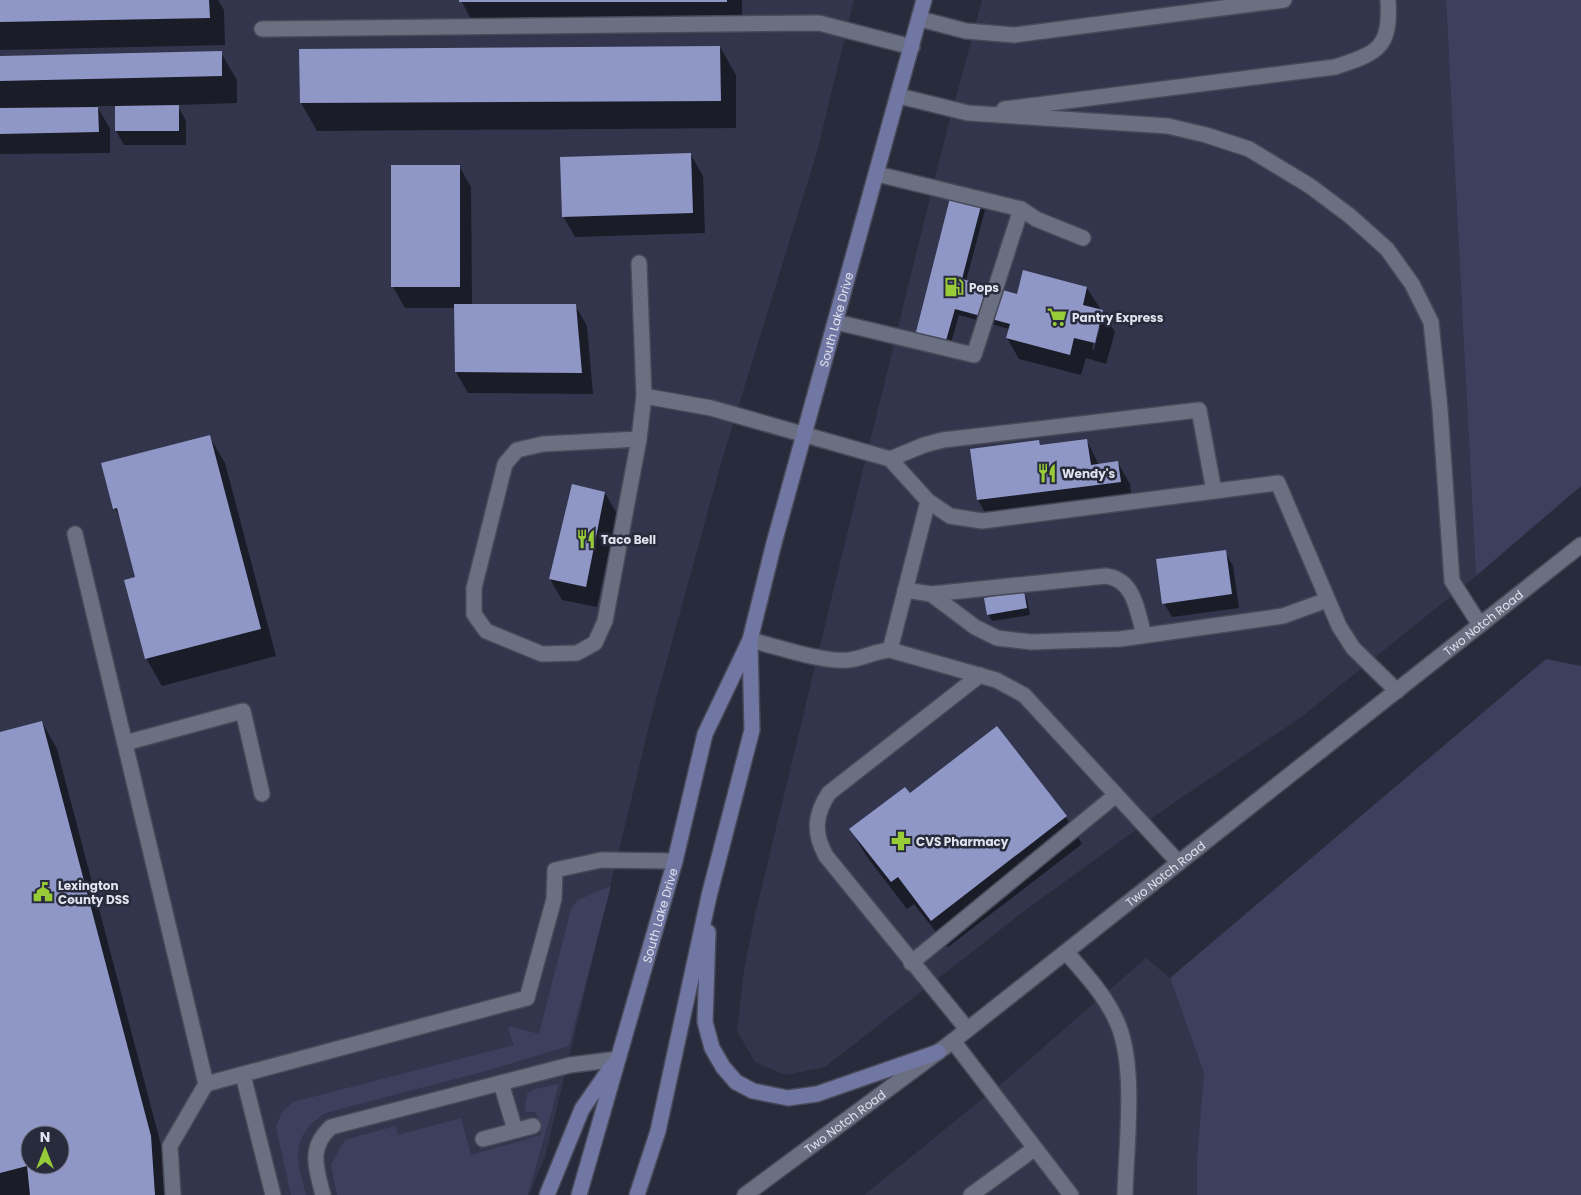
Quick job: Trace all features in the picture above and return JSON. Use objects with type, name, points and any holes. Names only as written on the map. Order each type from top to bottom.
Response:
[{"type":"main road","name":"South Lake Drive","points":[[580,1195],[675,862],[705,734],[750,640],[774,543],[924,0]]},
{"type":"main road","name":"South Lake Drive","points":[[638,1195],[658,1132],[709,896],[752,730],[750,640]]},
{"type":"main road","points":[[709,896],[706,1022],[712,1048],[723,1067],[736,1082],[753,1091],[788,1098],[817,1094],[938,1052]]},
{"type":"main road","points":[[547,1195],[582,1109],[618,1059]]},
{"type":"street","points":[[920,19],[966,31],[1014,36],[1284,0]]},
{"type":"street","points":[[968,113],[1335,67],[1361,59],[1376,50],[1387,36],[1389,24],[1388,0]]},
{"type":"street","points":[[262,29],[819,23],[912,47]]},
{"type":"street","points":[[899,96],[968,113],[1168,126],[1206,134],[1248,149],[1310,186],[1350,216],[1387,249],[1412,284],[1431,322],[1440,409],[1452,581],[1480,626]]},
{"type":"street","points":[[877,174],[1021,209],[1036,218],[1083,238]]},
{"type":"street","points":[[836,322],[974,355],[1021,209]]},
{"type":"street","points":[[640,263],[644,396],[640,440],[606,621],[595,643],[577,653],[542,654],[486,631],[474,614],[474,588],[505,464],[517,450],[543,444],[640,440]]},
{"type":"street","points":[[644,396],[711,408],[890,459],[928,501],[950,516],[982,521],[1278,483],[1339,626],[1353,648],[1397,691]]},
{"type":"street","points":[[890,459],[924,445],[943,440],[1199,410],[1214,491]]},
{"type":"street","points":[[890,650],[928,501]]},
{"type":"street","points":[[75,534],[206,1084],[170,1146],[173,1195]]},
{"type":"street","name":"Two Notch Road","points":[[745,1195],[953,1041],[1581,546]]},
{"type":"street","points":[[905,590],[931,594],[1106,576],[1116,577],[1123,582],[1133,596],[1144,635]]},
{"type":"street","points":[[931,594],[974,627],[997,638],[1031,642],[1120,639],[1282,616],[1327,600]]},
{"type":"street","points":[[750,640],[832,660],[848,660],[876,651],[890,650],[996,680],[1024,695],[1178,863]]},
{"type":"street","points":[[967,1030],[826,856],[819,844],[816,829],[821,806],[829,792],[980,674]]},
{"type":"street","points":[[125,743],[243,711],[262,794]]},
{"type":"street","points":[[911,963],[1116,795]]},
{"type":"street","points":[[206,1084],[527,998],[554,899],[555,870],[602,860],[675,862]]},
{"type":"street","points":[[1066,952],[1104,1000],[1119,1027],[1123,1041],[1126,1055],[1128,1098],[1125,1195]]},
{"type":"street","points":[[953,1041],[1071,1195]]},
{"type":"street","points":[[323,1195],[315,1154],[318,1143],[331,1127],[570,1065],[618,1059]]},
{"type":"street","points":[[242,1075],[273,1195]]},
{"type":"street","points":[[502,1083],[515,1130]]},
{"type":"street","points":[[483,1139],[533,1126]]},
{"type":"street","points":[[971,1195],[1034,1149]]},
{"type":"shaded area","points":[[0,0],[854,0],[817,152],[722,460],[651,718],[545,1157],[529,1195],[0,1195]]},
{"type":"shaded area","points":[[982,0],[1446,0],[1476,576],[1300,718],[1169,806],[1027,909],[825,1067],[785,1075],[755,1062],[737,1031],[743,976],[755,915],[839,567],[940,157]]},
{"type":"shaded area","points":[[1446,0],[1581,0],[1581,486],[1476,576]]},
{"type":"shaded area","points":[[1546,659],[1581,666],[1581,1195],[1197,1195],[1197,1156],[1204,1073],[1170,978]]},
{"type":"shaded area","points":[[611,886],[569,1046],[482,1072],[325,1113],[306,1131],[301,1140],[298,1159],[306,1195],[291,1195],[276,1127],[282,1112],[293,1102],[514,1045],[508,1029],[510,1026],[539,1034],[571,909],[578,900]]},
{"type":"shaded area","points":[[1146,958],[1170,978],[1204,1073],[1197,1156],[1197,1195],[864,1195],[1008,1078]]},
{"type":"shaded area","points":[[559,1084],[528,1195],[337,1195],[331,1164],[345,1140],[395,1126],[398,1135],[461,1118],[471,1155],[541,1135],[536,1112],[526,1112],[527,1094],[535,1089]]},
{"type":"building","points":[[0,0],[209,0],[210,18],[0,22]]},
{"type":"building","points":[[459,0],[727,0],[727,2],[459,2]]},
{"type":"building","points":[[720,46],[721,101],[300,103],[299,49]]},
{"type":"building","points":[[222,51],[222,76],[0,81],[0,56]]},
{"type":"building","points":[[179,105],[179,131],[115,131],[115,106]]},
{"type":"building","points":[[98,107],[99,132],[0,134],[0,108]]},
{"type":"building","points":[[691,153],[693,213],[562,217],[560,157]]},
{"type":"building","points":[[391,165],[460,165],[460,287],[391,287]]},
{"type":"building","points":[[951,194],[982,202],[962,279],[1017,294],[1023,270],[1087,287],[1083,305],[1103,310],[1095,343],[1074,338],[1070,355],[1006,338],[1010,324],[955,309],[945,344],[915,336]]},
{"type":"building","points":[[454,304],[576,304],[582,373],[455,372]]},
{"type":"building","points":[[210,435],[261,629],[145,659],[124,580],[135,577],[117,508],[113,509],[101,463]]},
{"type":"building","name":"Wendy's","points":[[1087,439],[1091,465],[1118,461],[1121,482],[977,500],[970,449],[1039,440],[1040,445]]},
{"type":"building","points":[[572,484],[605,492],[586,587],[549,579]]},
{"type":"building","points":[[1226,550],[1232,594],[1162,604],[1156,559]]},
{"type":"building","points":[[1024,591],[1027,608],[987,615],[984,598]]},
{"type":"building","name":"Lexington County DSS","points":[[42,721],[151,1136],[155,1195],[30,1195],[28,1175],[70,1175],[70,1125],[20,1125],[20,1168],[0,1173],[0,732]]},
{"type":"building","name":"CVS Pharmacy","points":[[997,726],[1067,816],[931,921],[898,877],[891,882],[849,829],[905,787],[910,793]]},
{"type":"place","name":"Pops","points":[[954,287]]},
{"type":"place","name":"Pantry Express","points":[[1057,317]]},
{"type":"place","name":"Wendy's","points":[[1047,473]]},
{"type":"place","name":"Taco Bell","points":[[586,539]]},
{"type":"place","name":"CVS Pharmacy","points":[[901,841]]},
{"type":"place","name":"Lexington County DSS","points":[[43,892]]}]
